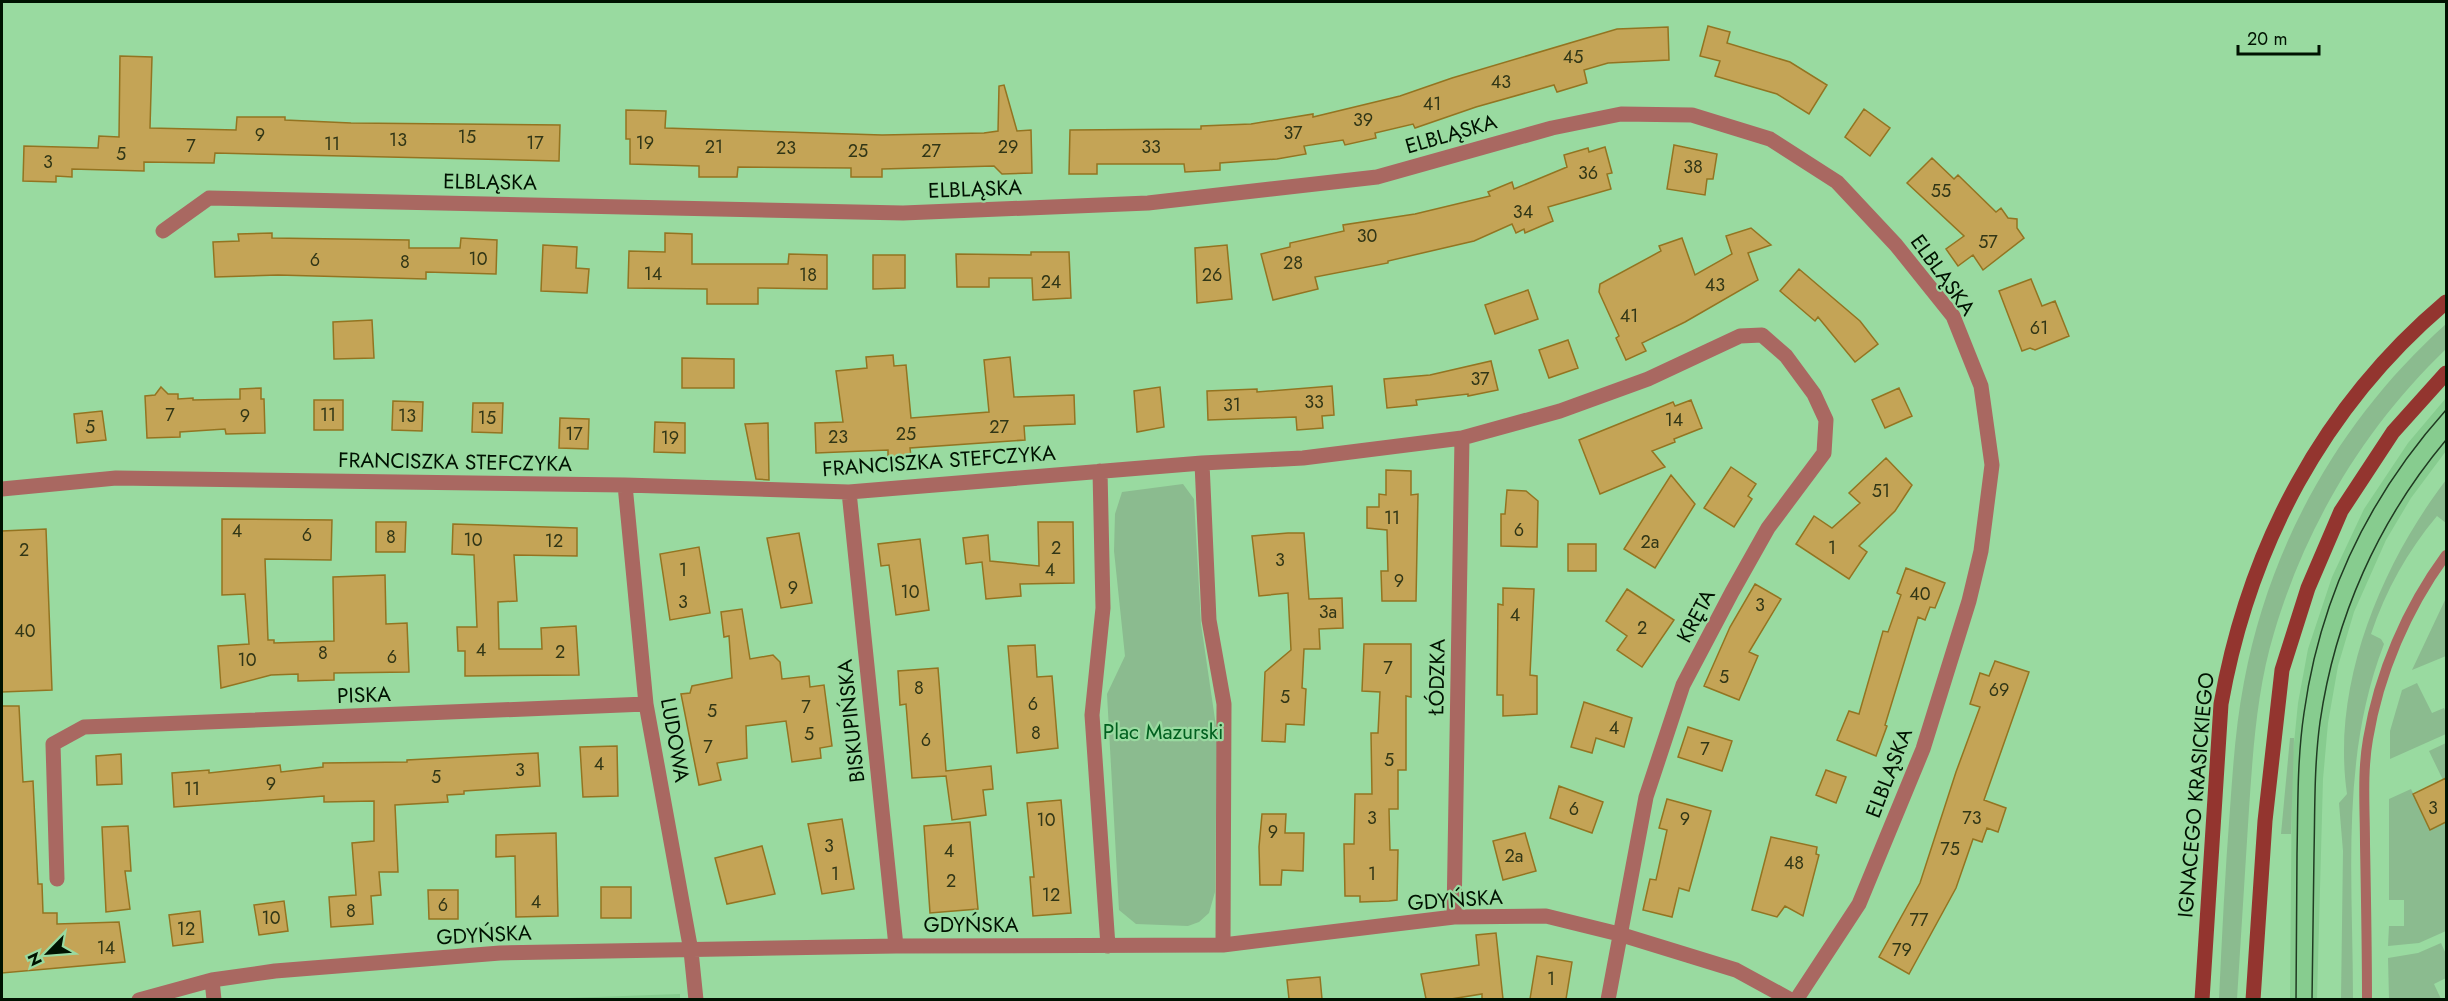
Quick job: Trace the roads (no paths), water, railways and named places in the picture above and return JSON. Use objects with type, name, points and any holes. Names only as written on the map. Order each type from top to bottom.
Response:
[{"type":"main road","name":"IGNACEGO KRASICKIEGO","points":[[2202,999],[2222,704],[2228,666],[2246,599],[2286,504],[2320,444],[2370,376],[2412,332],[2446,302]]},
{"type":"main road","points":[[2253,999],[2265,821],[2282,670],[2308,588],[2341,511],[2393,432],[2446,373]]},
{"type":"street","name":"ELBLĄSKA","points":[[163,231],[209,198],[903,213],[1148,203],[1377,177],[1552,128],[1621,114],[1692,115],[1770,139],[1837,182],[1896,244],[1953,316],[1981,386],[1992,465],[1980,551],[1969,601],[1923,749],[1859,904],[1796,999]]},
{"type":"street","name":"KRĘTA","points":[[1608,999],[1646,797],[1683,685],[1768,528],[1824,453],[1826,420],[1814,394],[1786,356],[1762,335],[1740,336],[1718,346]]},
{"type":"street","name":"FRANCISZKA STEFCZYKA","points":[[2,489],[116,478],[625,485],[849,492],[1202,463],[1303,458],[1462,438],[1582,403],[1647,379],[1718,346]]},
{"type":"street","name":"ŁÓDZKA","points":[[1455,918],[1462,438]]},
{"type":"street","points":[[1202,463],[1209,620],[1224,704],[1223,945]]},
{"type":"street","points":[[1100,471],[1103,608],[1092,715],[1108,946]]},
{"type":"street","name":"LUDOWA","points":[[625,485],[646,704],[691,951],[696,999]]},
{"type":"street","name":"BISKUPIŃSKA","points":[[849,492],[896,946]]},
{"type":"street","name":"PISKA","points":[[57,879],[53,744],[84,728],[646,704]]},
{"type":"street","name":"GDYŃSKA","points":[[139,999],[212,980],[275,971],[500,953],[896,946],[1223,945],[1455,918],[1546,916],[1619,934],[1736,970],[1791,999]]},
{"type":"street","points":[[212,980],[214,999]]},
{"type":"lane","points":[[2367,999],[2365,779],[2368,741],[2381,686],[2401,634],[2427,582],[2446,555]]},
{"type":"tram line","points":[[2296,1000],[2299,766],[2304,713],[2322,629],[2352,551],[2371,513],[2418,443],[2446,410]]},
{"type":"tram line","points":[[2312,1000],[2318,738],[2336,645],[2363,572],[2380,537],[2422,471],[2446,440]]},
{"type":"park label","name":"Plac Mazurski","points":[[1163,732]]}]
